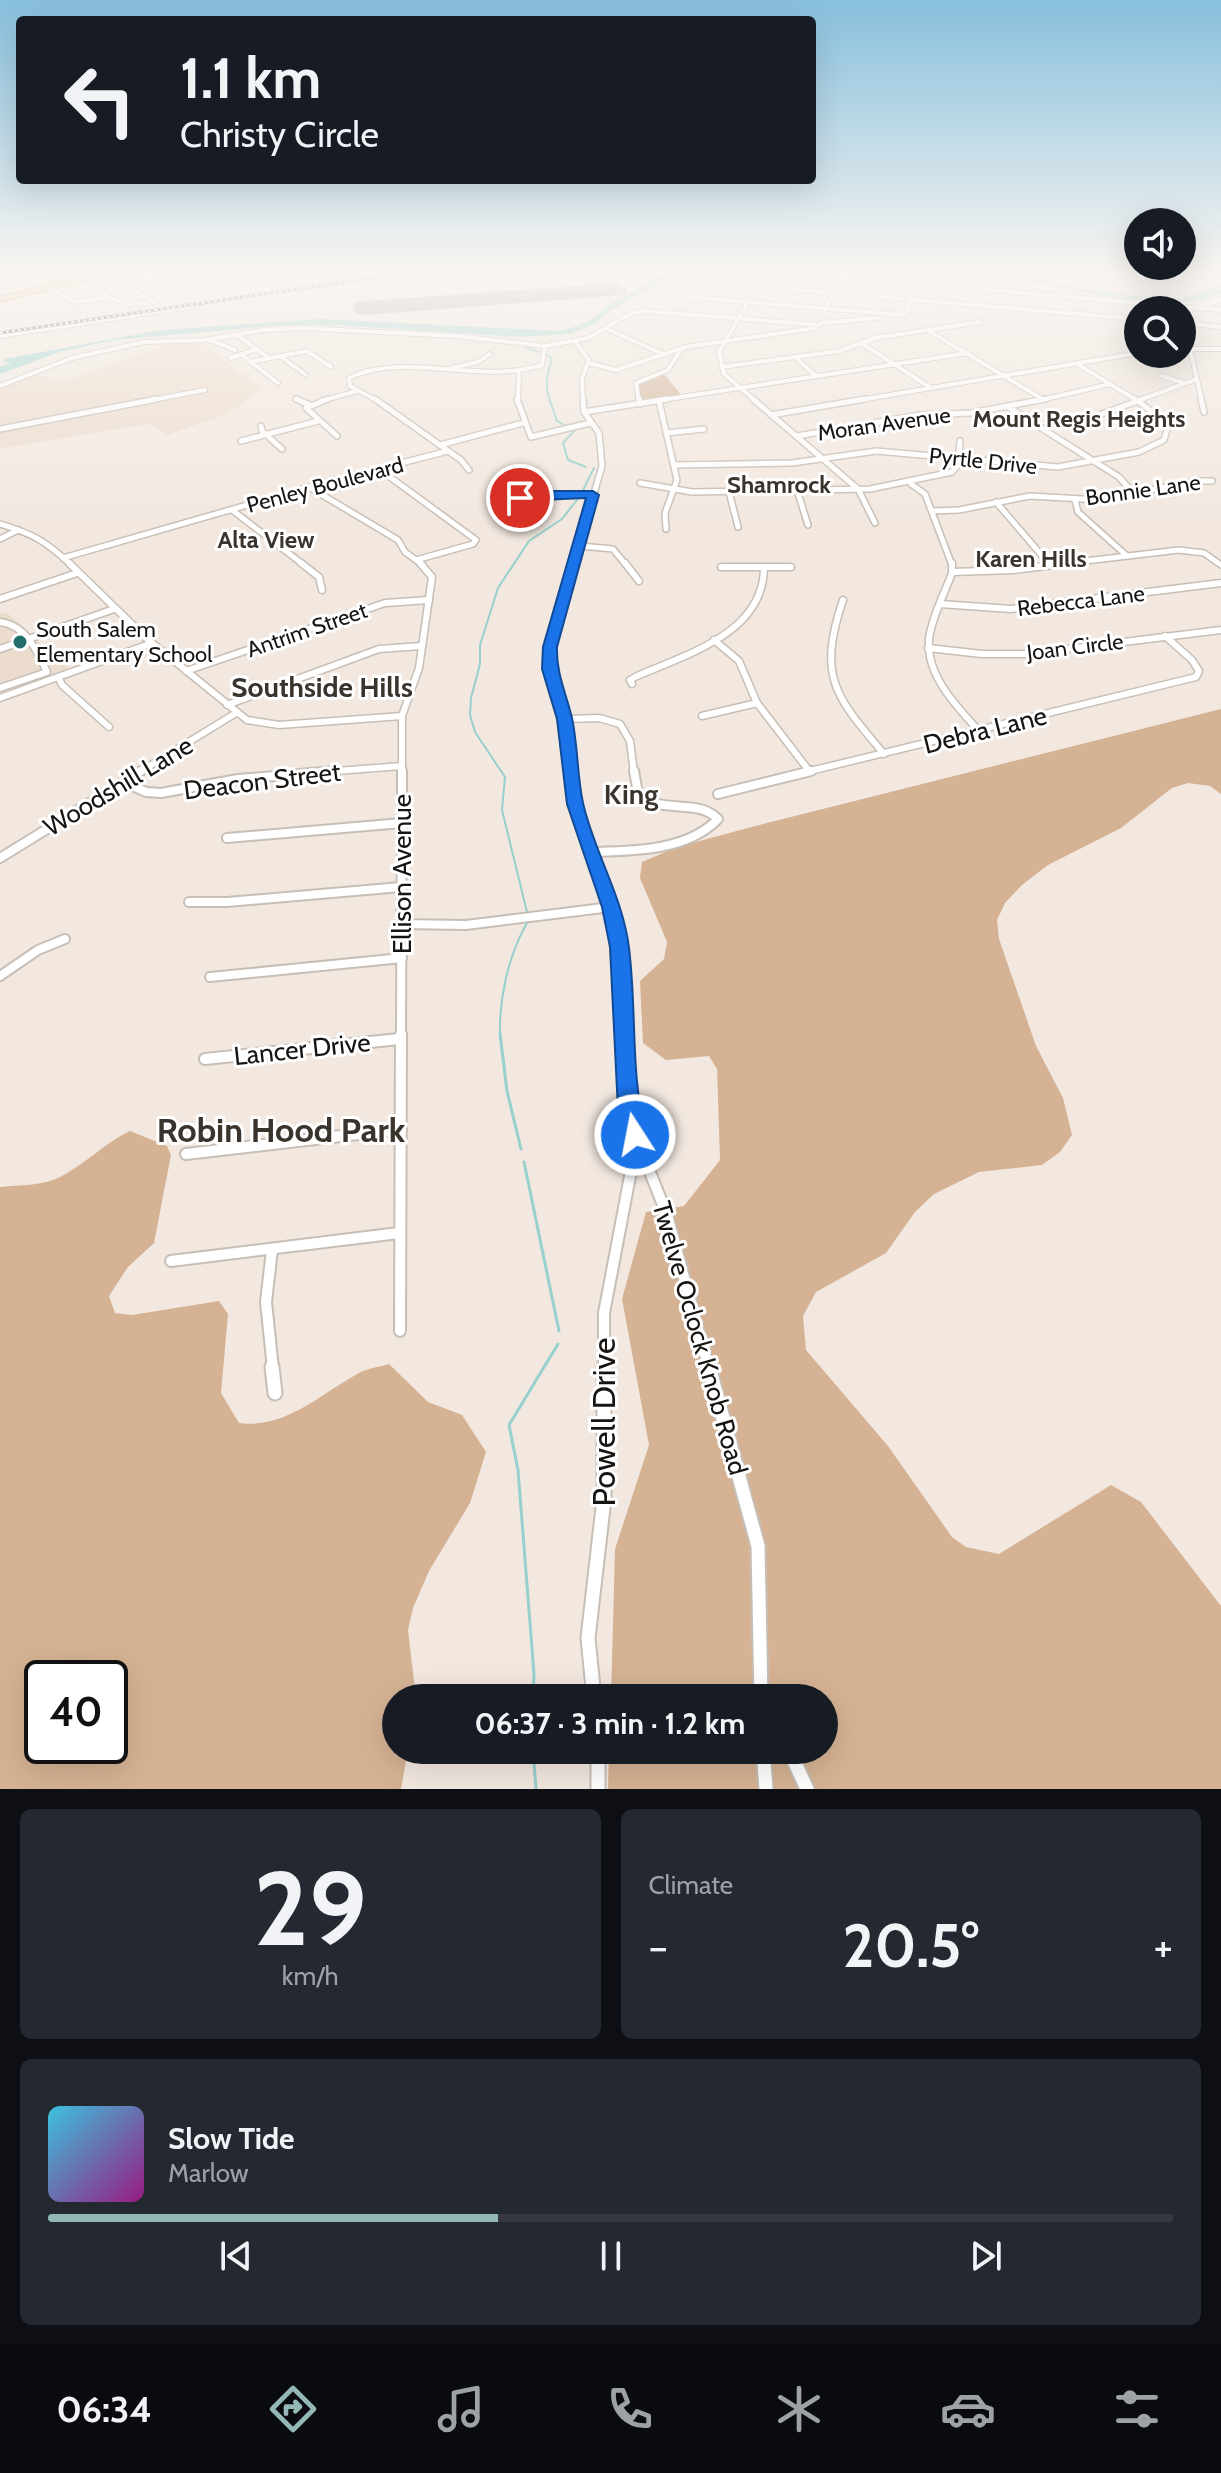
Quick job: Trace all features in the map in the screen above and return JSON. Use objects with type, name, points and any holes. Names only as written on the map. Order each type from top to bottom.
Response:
[{"type":"street","points":[[0,386],[59,362],[90,353]]},
{"type":"street","points":[[230,358],[246,353]]},
{"type":"street","points":[[263,353],[269,358]]},
{"type":"street","points":[[250,362],[294,353]]},
{"type":"street","points":[[312,353],[331,367]]},
{"type":"street","points":[[469,470],[448,451],[372,397],[357,391],[348,380],[359,372],[397,369],[496,375],[519,373],[544,363],[545,353]]},
{"type":"street","points":[[586,353],[589,363],[610,370],[663,354]]},
{"type":"street","points":[[640,404],[636,383],[668,370],[678,353]]},
{"type":"street","points":[[720,353],[725,377],[858,489],[875,523]]},
{"type":"street","points":[[721,367],[818,353]]},
{"type":"street","points":[[877,353],[931,388]]},
{"type":"street","points":[[584,412],[965,353]]},
{"type":"street","points":[[969,353],[1044,400]]},
{"type":"street","points":[[440,371],[478,362],[490,354]]},
{"type":"street","points":[[242,355],[278,383]]},
{"type":"street","points":[[280,356],[306,375]]},
{"type":"street","points":[[771,415],[1124,356]]},
{"type":"street","points":[[795,357],[816,376]]},
{"type":"street","name":"Twelve Oclock Knob Road","points":[[589,363],[582,379],[584,412],[599,433],[602,466],[549,659],[551,679],[565,719],[573,794],[611,907],[620,947],[629,1110],[667,1215],[758,1546],[761,1684]]},
{"type":"street","name":"Pyrtle Drive","points":[[674,465],[783,464],[876,451],[1042,468],[1146,451],[1164,440],[1168,432],[1164,420],[1139,401],[1077,364]]},
{"type":"street","points":[[1194,368],[1204,412]]},
{"type":"street","points":[[519,373],[516,397],[529,436],[536,438],[590,423]]},
{"type":"street","points":[[1162,376],[1185,383]]},
{"type":"street","points":[[1102,414],[1197,379]]},
{"type":"street","name":"Moran Avenue","points":[[797,436],[920,415],[971,413],[1007,407],[1111,383]]},
{"type":"street","points":[[0,429],[205,390]]},
{"type":"street","points":[[337,436],[306,411],[310,405],[357,391]]},
{"type":"street","points":[[296,399],[310,405]]},
{"type":"street","points":[[659,401],[677,480],[665,513],[666,529]]},
{"type":"street","points":[[1007,407],[1123,480],[1134,494]]},
{"type":"street","points":[[241,441],[318,421]]},
{"type":"street","points":[[440,445],[523,423]]},
{"type":"street","points":[[261,426],[282,449]]},
{"type":"street","points":[[666,433],[704,429]]},
{"type":"street","points":[[640,483],[674,490],[729,492],[858,489],[910,483],[957,468],[960,441]]},
{"type":"street","name":"Penley Boulevard","points":[[63,558],[309,487],[448,451]]},
{"type":"street","points":[[379,469],[468,534],[475,543],[416,560]]},
{"type":"street","name":"Bonnie Lane","points":[[932,511],[952,511],[1030,496],[1100,500],[1196,481],[1212,481]]},
{"type":"street","points":[[910,483],[922,491],[950,552],[952,572],[928,648],[941,686],[979,731]]},
{"type":"street","name":"Ellison Avenue","points":[[309,487],[398,540],[405,552],[430,573],[419,668],[402,716],[400,1331]]},
{"type":"street","points":[[797,490],[808,525]]},
{"type":"street","points":[[729,492],[738,527]]},
{"type":"street","points":[[496,502],[552,494],[593,495]]},
{"type":"street","points":[[1075,500],[1078,512],[1127,556]]},
{"type":"street","points":[[996,502],[1050,565]]},
{"type":"street","points":[[232,510],[319,577],[322,590]]},
{"type":"street","points":[[0,524],[42,538],[152,643],[236,713],[254,722],[279,725],[402,716]]},
{"type":"street","points":[[0,539],[18,530]]},
{"type":"street","points":[[580,546],[613,549],[639,581]]},
{"type":"street","points":[[952,572],[1193,550],[1209,555],[1221,565]]},
{"type":"street","points":[[721,567],[791,567]]},
{"type":"street","points":[[632,684],[630,680],[635,677],[714,640],[750,614],[766,581],[764,567]]},
{"type":"street","points":[[0,599],[77,573]]},
{"type":"street","name":"Rebecca Lane","points":[[940,604],[981,609],[1024,608],[1221,583]]},
{"type":"street","name":"Antrim Street","points":[[186,671],[385,603],[429,600]]},
{"type":"street","points":[[843,600],[830,637],[832,682],[844,706],[884,754]]},
{"type":"street","points":[[0,649],[114,609]]},
{"type":"street","points":[[0,622],[9,623],[30,640],[47,672],[0,688]]},
{"type":"street","name":"Joan Circle","points":[[928,648],[982,654],[1027,654],[1221,630]]},
{"type":"street","name":"Debra Lane","points":[[718,794],[1196,677],[1199,671],[1196,663],[1165,636]]},
{"type":"street","points":[[714,640],[739,661],[757,703],[810,772]]},
{"type":"street","points":[[0,698],[152,643]]},
{"type":"street","points":[[227,705],[379,649],[422,646]]},
{"type":"street","points":[[58,677],[62,685],[109,727]]},
{"type":"street","points":[[702,716],[757,703]]},
{"type":"street","name":"Woodshill Lane","points":[[0,858],[236,713]]},
{"type":"street","points":[[565,719],[607,718],[621,724],[632,742],[635,787],[642,797],[661,806],[705,809],[718,819],[700,833],[652,849],[592,852]]},
{"type":"street","name":"Deacon Street","points":[[124,782],[146,792],[161,793],[238,779],[402,766]]},
{"type":"street","points":[[227,838],[402,823]]},
{"type":"street","points":[[189,902],[227,902],[401,887]]},
{"type":"street","points":[[400,924],[466,925],[611,907]]},
{"type":"street","points":[[0,976],[38,950],[65,939]]},
{"type":"street","points":[[210,977],[402,958]]},
{"type":"street","name":"Lancer Drive","points":[[205,1059],[399,1039]]},
{"type":"street","points":[[186,1154],[401,1129]]},
{"type":"street","name":"Powell Drive","points":[[593,1684],[588,1638],[603,1522],[604,1313],[631,1171],[642,1151]]},
{"type":"street","points":[[171,1261],[399,1233]]},
{"type":"street","points":[[272,1250],[266,1302],[275,1393]]},
{"type":"street","points":[[598,1764],[598,1789]]},
{"type":"street","points":[[764,1764],[766,1789]]},
{"type":"street","points":[[795,1764],[807,1789]]},
{"type":"shaded area","points":[[140,353],[216,353],[261,389],[228,414],[167,435],[149,424],[0,448],[0,387],[31,374],[65,381]]},
{"type":"shaded area","points":[[664,374],[682,396],[641,402],[639,384]]},
{"type":"shaded area","name":"South Salem Elementary School","points":[[6,612],[70,670],[0,695],[0,614]]},
{"type":"shaded area","points":[[1221,709],[1221,794],[1210,786],[1188,783],[1172,788],[1121,828],[1048,865],[1005,903],[997,920],[999,939],[1036,1046],[1063,1098],[1072,1135],[1060,1152],[1042,1165],[979,1172],[934,1194],[915,1212],[886,1253],[816,1292],[803,1316],[806,1350],[888,1446],[952,1537],[966,1547],[999,1554],[1111,1485],[1141,1502],[1221,1606],[1221,1789],[608,1789],[609,1764],[838,1764],[838,1684],[611,1684],[615,1549],[649,1445],[622,1299],[646,1212],[684,1206],[720,1160],[717,1069],[709,1056],[666,1060],[643,1043],[640,981],[664,959],[667,942],[640,878],[642,862],[677,847]]},
{"type":"shaded area","points":[[130,1131],[167,1146],[171,1155],[154,1243],[128,1267],[109,1296],[115,1313],[132,1315],[219,1301],[228,1314],[221,1393],[239,1423],[272,1421],[302,1408],[359,1373],[389,1364],[428,1402],[462,1415],[486,1452],[470,1503],[429,1571],[413,1608],[408,1630],[414,1684],[382,1684],[382,1764],[405,1764],[401,1789],[0,1789],[0,1187],[48,1182],[71,1171]]},
{"type":"water","points":[[55,353],[0,374],[0,367],[11,363],[3,361]]},
{"type":"waterway","points":[[546,354],[552,359],[547,377],[549,397],[557,421],[566,426]]},
{"type":"waterway","points":[[575,430],[563,443],[568,460],[586,467]]},
{"type":"waterway","points":[[582,492],[594,468]]},
{"type":"waterway","points":[[527,912],[502,810],[505,777],[475,732],[470,715],[471,698],[480,664],[480,645],[498,588],[529,541],[562,519],[580,496]]},
{"type":"waterway","points":[[500,1034],[506,978],[527,923]]},
{"type":"waterway","points":[[500,1034],[507,1091],[521,1149]]},
{"type":"waterway","points":[[524,1162],[559,1331]]},
{"type":"waterway","points":[[534,1684],[518,1470],[509,1425],[558,1344]]},
{"type":"waterway","points":[[534,1764],[536,1789]]},
{"type":"place","name":"South Salem Elementary School","points":[[20,642]]},
{"type":"district","name":"Mount Regis Heights","points":[[1079,418]]},
{"type":"district","name":"Shamrock","points":[[779,484]]},
{"type":"district","name":"Alta View","points":[[266,539]]},
{"type":"district","name":"Karen Hills","points":[[1031,558]]},
{"type":"district","name":"Southside Hills","points":[[322,687]]},
{"type":"district","name":"King","points":[[631,794]]},
{"type":"district","name":"Robin Hood Park","points":[[281,1130]]},
{"type":"route","points":[[520,498],[552,494],[593,495],[550,647],[549,669],[565,719],[575,804],[611,907],[620,947],[625,1067],[635,1135]]}]
